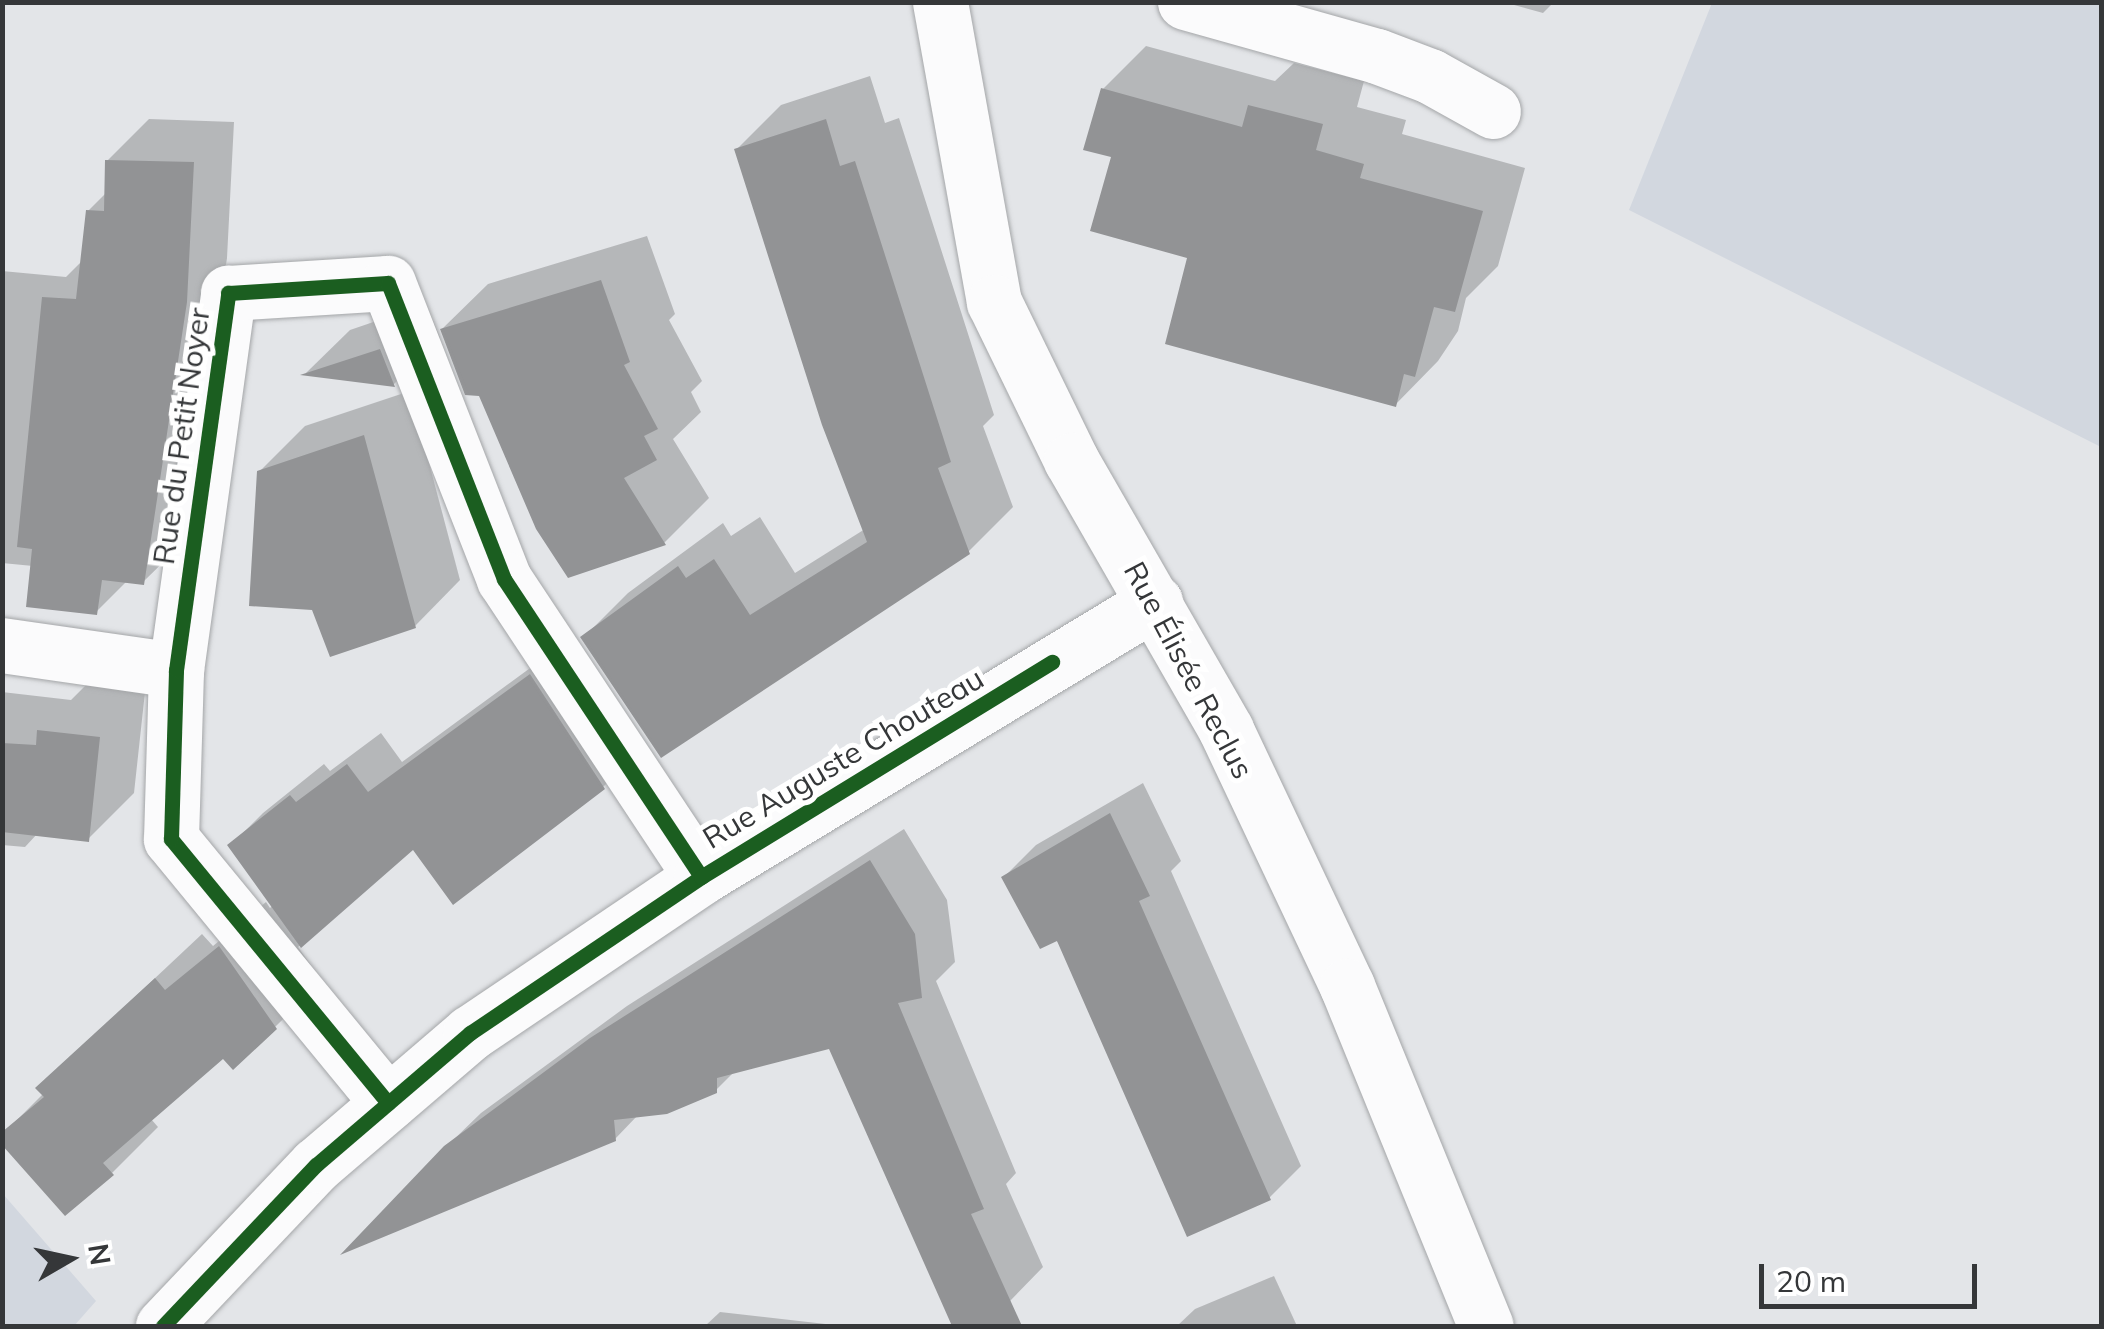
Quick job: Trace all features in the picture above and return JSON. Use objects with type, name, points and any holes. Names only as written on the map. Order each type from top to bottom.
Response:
[{"type":"street","name":"Rue Élisée Reclus","points":[[940,2],[994,302],[1071,460],[1226,730],[1347,986],[1486,1326]]},
{"type":"street","points":[[1185,2],[1377,56],[1430,76],[1494,112]]},
{"type":"street","name":"Rue du Petit Noyer","points":[[388,1103],[171,838],[176,670],[228,293],[388,283],[504,580],[701,877]]},
{"type":"street","name":"Rue Auguste Chouteau","points":[[163,1326],[316,1165],[470,1033],[701,877],[1155,602]]},
{"type":"street","points":[[2,645],[176,670]]},
{"type":"shaded area","points":[[1712,3],[2101,3],[2101,447],[1629,210]]},
{"type":"shaded area","points":[[3,1194],[96,1301],[74,1326],[3,1326]]},
{"type":"building","points":[[1101,88],[1242,127],[1248,105],[1323,124],[1316,150],[1364,164],[1360,178],[1483,211],[1455,312],[1434,307],[1415,377],[1404,374],[1396,407],[1165,344],[1187,258],[1090,231],[1111,157],[1083,150]]},
{"type":"building","points":[[826,119],[840,166],[855,161],[951,462],[938,468],[970,554],[661,758],[580,637],[678,566],[686,578],[714,559],[750,615],[867,542],[822,425],[734,149]]},
{"type":"building","points":[[105,160],[194,162],[187,302],[144,585],[102,580],[97,615],[26,607],[32,549],[17,547],[42,297],[76,299],[86,210],[104,211]]},
{"type":"building","points":[[601,280],[630,362],[624,365],[658,429],[644,436],[657,460],[624,478],[666,545],[568,578],[536,529],[479,396],[465,395],[440,329]]},
{"type":"building","points":[[380,349],[395,387],[300,375]]},
{"type":"building","points":[[364,435],[416,628],[330,657],[312,610],[249,606],[257,471]]},
{"type":"building","points":[[530,674],[605,789],[453,905],[413,850],[301,948],[227,845],[290,795],[296,802],[347,764],[368,792]]},
{"type":"building","points":[[37,730],[100,737],[89,842],[2,832],[2,743],[36,745]]},
{"type":"building","points":[[1110,813],[1150,896],[1139,901],[1271,1200],[1187,1237],[1057,941],[1040,949],[1001,877]]},
{"type":"building","points":[[870,860],[915,934],[922,998],[898,1003],[984,1209],[971,1214],[1022,1326],[952,1326],[829,1049],[717,1078],[717,1093],[667,1114],[614,1120],[616,1141],[340,1255],[444,1146],[590,1038]]},
{"type":"building","points":[[219,946],[277,1029],[233,1070],[223,1059],[103,1163],[114,1175],[65,1216],[2,1145],[2,1132],[44,1097],[35,1088],[155,978],[165,990]]},
{"type":"cycle path","points":[[388,1103],[171,839],[176,670],[228,293],[388,283],[504,579],[701,877]]},
{"type":"cycle path","points":[[163,1326],[316,1165],[470,1033],[701,877],[1052,662]]}]
